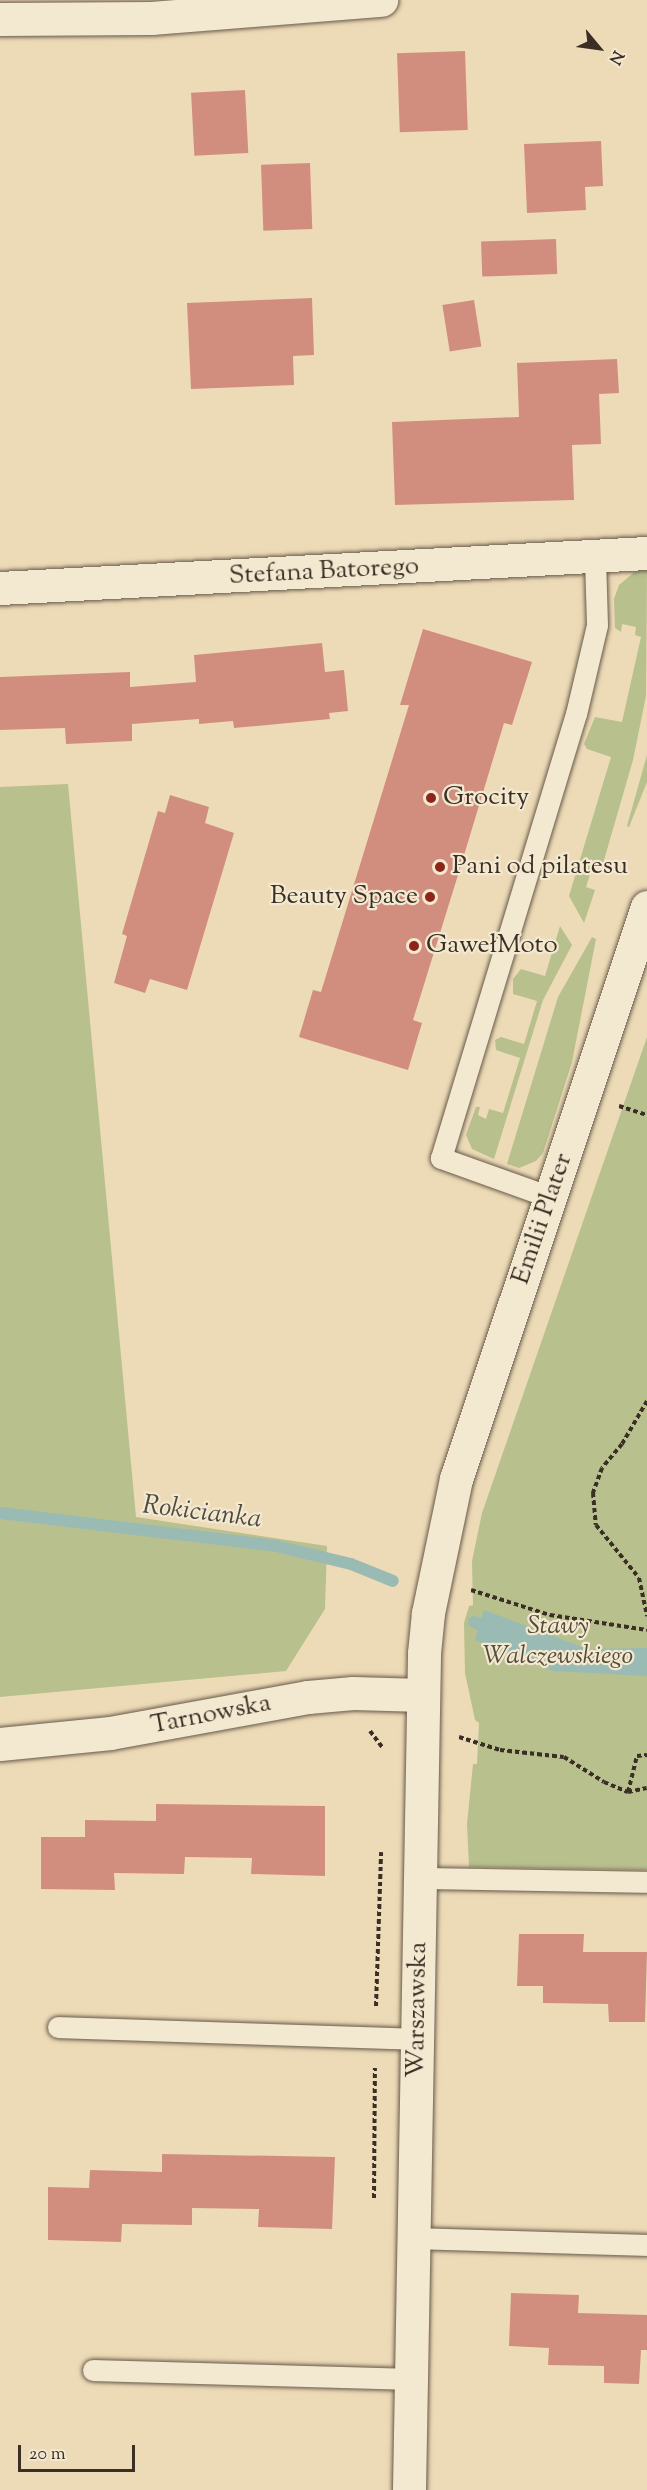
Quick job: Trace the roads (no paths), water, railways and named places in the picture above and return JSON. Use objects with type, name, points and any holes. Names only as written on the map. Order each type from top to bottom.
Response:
[{"type":"street","points":[[0,19],[151,18],[381,0]]},
{"type":"street","name":"Stefana Batorego","points":[[0,588],[595,559],[647,553]]},
{"type":"street","name":"Emilii Plater","points":[[442,1532],[474,1422],[647,907]]},
{"type":"street","name":"Warszawska","points":[[410,2490],[423,1695],[428,1613],[442,1532]]},
{"type":"street","name":"Tarnowska","points":[[0,1744],[110,1733],[308,1697],[353,1693],[423,1695]]},
{"type":"lane","points":[[550,1197],[441,1158],[576,714],[597,625],[595,559]]},
{"type":"lane","points":[[421,1878],[646,1882]]},
{"type":"lane","points":[[58,2027],[418,2039]]},
{"type":"lane","points":[[414,2238],[647,2244]]},
{"type":"lane","points":[[93,2370],[412,2379]]},
{"type":"water","points":[[484,1610],[587,1649],[647,1648],[647,1676],[553,1671],[475,1640]]},
{"type":"waterway","name":"Rokicianka","points":[[0,1513],[276,1546],[351,1564],[393,1581]]},
{"type":"waterway","name":"Rokicianka","points":[[474,1622],[495,1631]]},
{"type":"place","name":"Grocity","points":[[431,798]]},
{"type":"place","name":"Pani od pilatesu","points":[[440,867]]},
{"type":"place","name":"Beauty Space","points":[[430,897]]},
{"type":"place","name":"GawełMoto","points":[[414,946]]},
{"type":"park label","name":"Stawy Walczewskiego","points":[[558,1642]]}]
